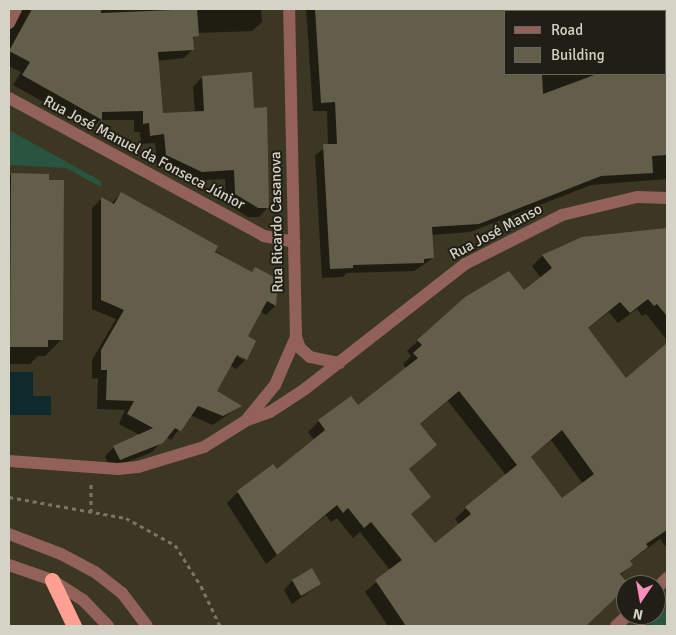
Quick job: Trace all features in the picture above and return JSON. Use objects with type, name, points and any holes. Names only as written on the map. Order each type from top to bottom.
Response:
[{"type":"highway","points":[[52,580],[74,626]]},
{"type":"street","points":[[9,23],[16,9]]},
{"type":"street","name":"Rua Ricardo Casanova","points":[[247,420],[275,385],[296,337],[289,9]]},
{"type":"street","name":"Rua José Manuel da Fonseca Júnior","points":[[9,98],[264,236],[294,242]]},
{"type":"street","name":"Rua José Manso","points":[[9,461],[91,468],[138,467],[204,447],[247,420],[270,412],[339,363],[465,264],[562,215],[637,197],[667,198]]},
{"type":"street","points":[[296,337],[300,348],[310,357],[339,363]]},
{"type":"street","points":[[9,534],[61,554],[94,572],[122,593],[147,626]]},
{"type":"street","points":[[9,565],[52,580],[83,600],[108,626]]},
{"type":"path","points":[[91,468],[91,512]]},
{"type":"path","points":[[9,497],[126,518],[174,545],[201,586],[220,626]]},
{"type":"green space","points":[[9,130],[101,181],[101,187],[66,168],[9,165]]},
{"type":"green space","points":[[666,609],[667,626],[649,626],[666,625]]},
{"type":"water","points":[[9,372],[33,372],[33,396],[51,396],[51,415],[9,415]]},
{"type":"building","points":[[32,9],[101,9],[101,13],[197,9],[199,36],[193,37],[194,50],[158,52],[163,113],[204,111],[202,76],[252,72],[254,108],[267,107],[269,208],[258,208],[235,194],[234,170],[202,172],[166,155],[164,134],[150,136],[149,123],[143,124],[143,111],[102,112],[102,120],[22,75],[30,62],[9,51]]},
{"type":"building","points":[[315,9],[505,9],[503,10],[503,75],[542,75],[543,94],[594,75],[667,74],[667,155],[652,156],[653,173],[601,176],[479,224],[432,227],[434,258],[424,259],[424,263],[353,265],[353,268],[330,269],[323,144],[337,144],[335,102],[321,103]]},
{"type":"building","points":[[11,173],[49,174],[49,180],[64,180],[63,340],[48,340],[48,347],[10,347]]},
{"type":"building","points":[[121,192],[218,246],[215,252],[252,272],[255,267],[278,279],[276,306],[267,301],[248,336],[256,341],[247,360],[237,355],[217,391],[242,406],[223,416],[198,406],[181,431],[175,428],[163,443],[120,460],[113,446],[153,428],[127,414],[134,401],[106,400],[107,370],[101,370],[101,350],[124,310],[101,300],[101,197],[114,204]]},
{"type":"building","points":[[667,228],[667,316],[657,304],[654,306],[648,299],[630,313],[620,302],[588,328],[626,378],[667,343],[667,530],[646,544],[648,547],[630,561],[633,565],[621,575],[616,575],[616,597],[586,626],[406,626],[375,580],[402,560],[371,522],[364,528],[348,508],[343,513],[337,505],[277,555],[237,491],[273,464],[277,469],[325,430],[318,420],[351,396],[358,405],[418,358],[413,353],[422,345],[417,340],[465,297],[509,271],[524,290],[552,268],[542,255],[582,237]],"holes":[[[459,391],[517,465],[465,507],[471,514],[435,543],[411,514],[431,497],[409,469],[437,445],[420,424]],[[562,430],[594,474],[562,498],[531,457]]]},
{"type":"building","points":[[312,568],[321,584],[301,596],[292,580]]}]
